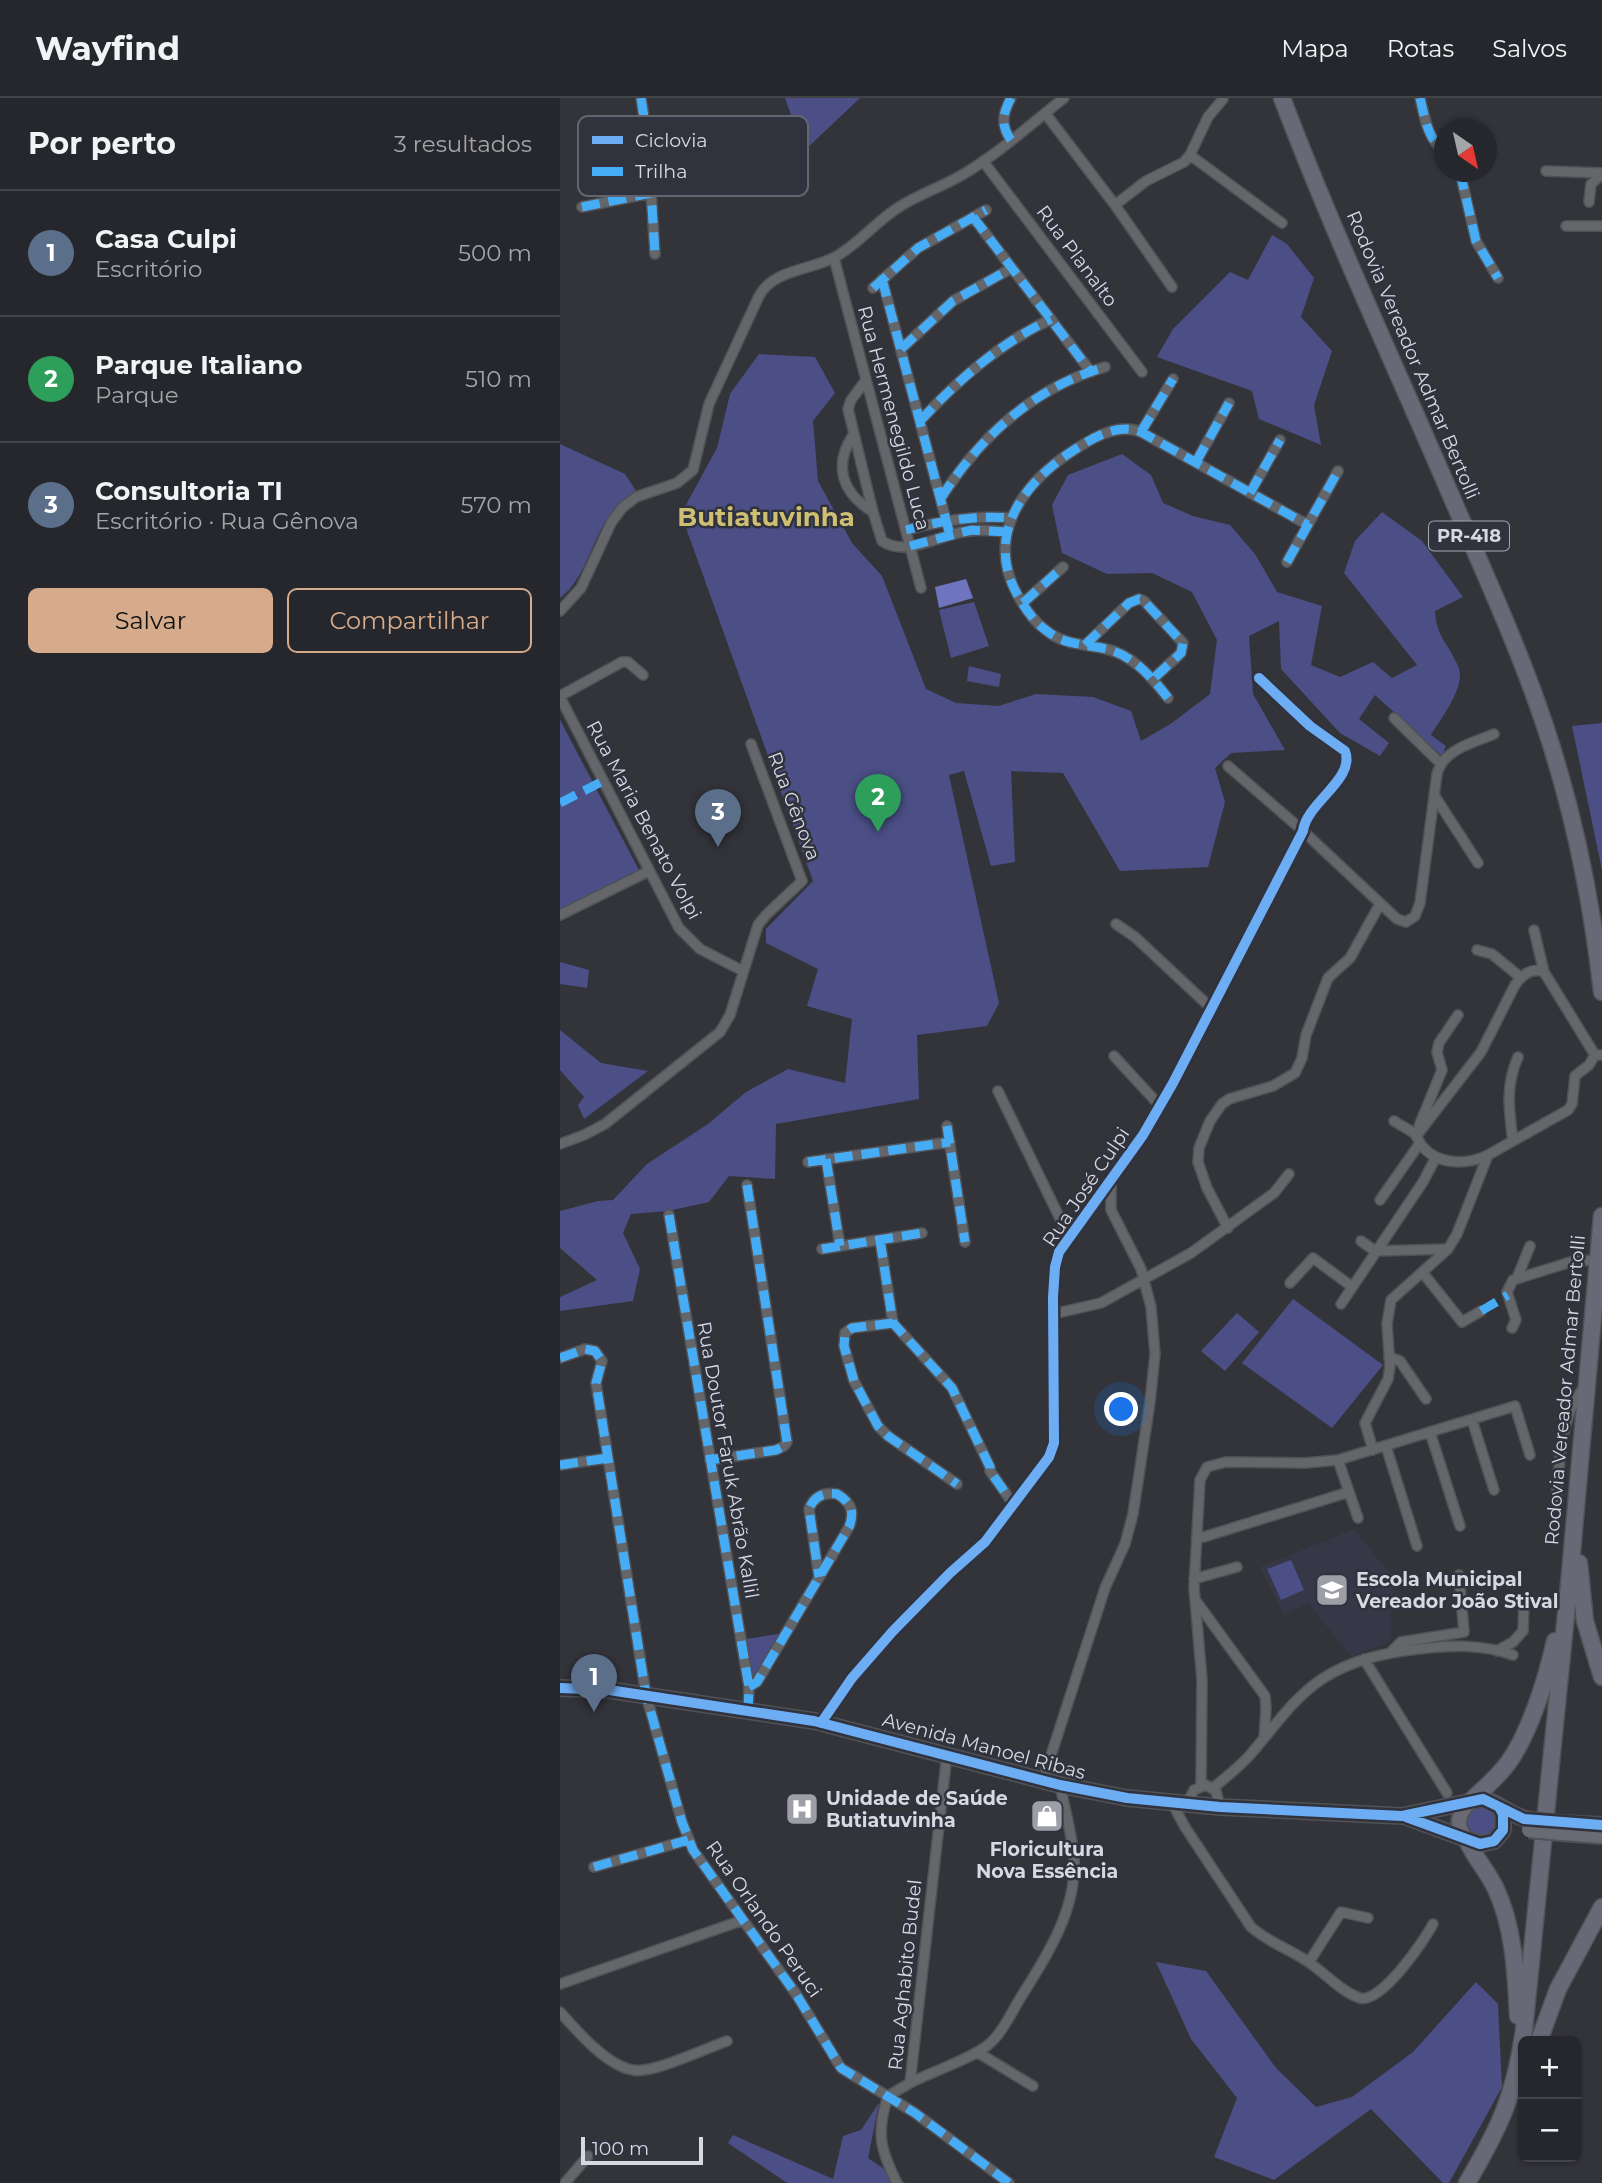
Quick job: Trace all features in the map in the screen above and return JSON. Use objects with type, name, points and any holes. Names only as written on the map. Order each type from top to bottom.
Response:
[{"type":"highway","name":"Rodovia Vereador Admar Bertolli","points":[[1282,98],[1312,174],[1494,595],[1544,724],[1584,878],[1602,992]]},
{"type":"highway","name":"Rodovia Vereador Admar Bertolli","points":[[1523,2036],[1569,1585],[1602,1216]]},
{"type":"highway","points":[[1575,1512],[1583,1608],[1602,1677]]},
{"type":"highway","points":[[1470,1802],[1506,1766],[1524,1735],[1548,1669],[1569,1585]]},
{"type":"highway","points":[[1467,1840],[1495,1887],[1505,1920],[1516,1983],[1519,2036]]},
{"type":"highway","points":[[1541,2036],[1563,1980],[1602,1907]]},
{"type":"highway","name":"Rodovia Vereador Admar Bertolli","points":[[1468,2183],[1502,2120],[1518,2070]]},
{"type":"highway","points":[[1502,2120],[1518,2092]]},
{"type":"main road","name":"Avenida Manoel Ribas","points":[[560,1688],[599,1689],[646,1695],[821,1723],[1105,1795],[1220,1807],[1402,1816],[1470,1802]]},
{"type":"main road","points":[[1499,1807],[1504,1822],[1499,1836],[1494,1841],[1480,1844],[1467,1840],[1459,1828],[1460,1813],[1470,1802],[1483,1799],[1494,1803],[1529,1825],[1597,1830]]},
{"type":"main road","name":"Avenida Manoel Ribas","points":[[1402,1816],[1467,1840]]},
{"type":"main road","points":[[1499,1836],[1529,1825]]},
{"type":"street","points":[[641,98],[644,116]]},
{"type":"street","points":[[1011,98],[1003,117],[1005,132],[1011,140]]},
{"type":"street","points":[[560,611],[580,588],[611,523],[622,508],[636,497],[677,483],[693,470],[709,404],[762,290],[776,278],[834,258],[897,208],[962,175],[983,161],[1064,98]]},
{"type":"street","points":[[1420,98],[1434,141]]},
{"type":"street","points":[[1115,205],[1138,186],[1184,162],[1208,117],[1223,99]]},
{"type":"street","points":[[1045,113],[1115,205],[1172,287]]},
{"type":"street","points":[[1190,155],[1282,223]]},
{"type":"street","name":"Rua Planalto","points":[[983,161],[1142,372]]},
{"type":"street","points":[[1546,171],[1602,173]]},
{"type":"street","points":[[1590,202],[1591,184],[1602,173]]},
{"type":"street","points":[[1462,182],[1476,241],[1498,278]]},
{"type":"street","points":[[582,206],[631,196]]},
{"type":"street","points":[[651,196],[656,254]]},
{"type":"street","points":[[873,288],[918,248],[986,210]]},
{"type":"street","points":[[973,217],[1091,372]]},
{"type":"street","points":[[1566,226],[1602,226]]},
{"type":"street","name":"Rua Hermenegildo Luca","points":[[834,258],[921,588]]},
{"type":"street","points":[[901,349],[953,301],[1012,268]]},
{"type":"street","points":[[882,279],[950,535]]},
{"type":"street","points":[[920,421],[952,387],[985,358],[1016,337],[1051,319]]},
{"type":"street","points":[[941,498],[967,460],[1001,425],[1051,390],[1105,367]]},
{"type":"street","points":[[1141,432],[1173,379]]},
{"type":"street","points":[[866,380],[849,404],[853,435],[882,541],[894,546],[910,547],[979,530],[1007,532]]},
{"type":"street","points":[[1196,462],[1229,403]]},
{"type":"street","points":[[1168,698],[1140,666],[1110,649],[1066,641],[1047,631],[1023,603],[1009,573],[1006,546],[1011,517],[1030,488],[1067,455],[1112,431],[1127,428],[1141,432],[1308,525]]},
{"type":"street","points":[[853,435],[843,454],[843,474],[850,493],[873,512]]},
{"type":"street","points":[[1250,493],[1280,440]]},
{"type":"street","points":[[1287,562],[1338,471]]},
{"type":"street","points":[[906,530],[946,520],[978,516],[1011,517]]},
{"type":"street","points":[[1023,603],[1063,567]]},
{"type":"street","points":[[1085,645],[1129,603],[1139,599],[1144,601],[1183,643],[1181,653],[1153,679]]},
{"type":"street","points":[[560,696],[622,662],[628,662],[643,675]]},
{"type":"street","name":"Rua José Culpi","points":[[821,1723],[839,1695],[871,1656],[934,1588],[980,1548],[1052,1451],[1053,1314],[1055,1267],[1059,1252],[1111,1183],[1160,1106],[1303,831],[1306,819],[1343,773],[1347,757],[1340,747],[1310,726],[1259,678]]},
{"type":"street","name":"Rua Maria Benato Volpi","points":[[560,696],[673,919],[686,937],[700,949],[743,971]]},
{"type":"street","points":[[1394,718],[1440,763]]},
{"type":"street","points":[[1228,766],[1402,921],[1410,920],[1418,911],[1440,763],[1453,752],[1494,734]]},
{"type":"street","name":"Rua Gênova","points":[[743,971],[761,920],[802,881],[751,744]]},
{"type":"street","points":[[1434,795],[1478,863]]},
{"type":"street","points":[[560,915],[649,871]]},
{"type":"street","points":[[1228,1228],[1207,1188],[1198,1162],[1199,1148],[1210,1121],[1229,1098],[1273,1086],[1295,1073],[1328,978],[1350,958],[1380,904]]},
{"type":"street","points":[[1116,924],[1135,937],[1211,1008]]},
{"type":"street","points":[[1394,1121],[1436,1157],[1457,1161],[1476,1160],[1568,1110],[1572,1104],[1575,1076],[1599,1055],[1544,972],[1534,930]]},
{"type":"street","points":[[1477,950],[1492,954],[1520,977]]},
{"type":"street","points":[[1380,1200],[1418,1139],[1481,1052],[1520,977],[1536,970],[1544,972]]},
{"type":"street","points":[[560,1144],[605,1124],[713,1039],[730,1015],[743,971]]},
{"type":"street","points":[[1418,1139],[1442,1070],[1437,1052],[1439,1043],[1458,1015]]},
{"type":"street","points":[[1114,1056],[1160,1106]]},
{"type":"street","points":[[1513,1141],[1508,1091],[1510,1074],[1518,1058]]},
{"type":"street","points":[[998,1091],[1069,1237]]},
{"type":"street","points":[[947,1126],[965,1242]]},
{"type":"street","points":[[808,1162],[950,1142]]},
{"type":"street","points":[[1373,1450],[1365,1423],[1388,1379],[1387,1324],[1391,1300],[1448,1250],[1488,1155]]},
{"type":"street","points":[[1341,1304],[1423,1182],[1436,1157]]},
{"type":"street","points":[[826,1159],[840,1246]]},
{"type":"street","points":[[1053,1314],[1101,1303],[1197,1250],[1274,1193],[1289,1174]]},
{"type":"street","points":[[1043,1780],[1105,1588],[1120,1558],[1129,1531],[1149,1414],[1155,1344],[1153,1321],[1145,1280],[1137,1259],[1114,1220],[1110,1200],[1111,1183]]},
{"type":"street","points":[[710,1460],[776,1450],[784,1446],[788,1437],[747,1185]]},
{"type":"street","name":"Rua Doutor Faruk Abrão Kallil","points":[[669,1215],[749,1687],[748,1711]]},
{"type":"street","points":[[822,1249],[922,1233]]},
{"type":"street","points":[[880,1240],[892,1323],[952,1388],[995,1479],[1015,1503]]},
{"type":"street","points":[[1361,1241],[1375,1251],[1448,1250]]},
{"type":"street","points":[[1517,1278],[1530,1246]]},
{"type":"street","points":[[1290,1283],[1313,1258],[1351,1286]]},
{"type":"street","points":[[1512,1328],[1516,1320],[1508,1295],[1509,1285],[1517,1278],[1577,1260],[1598,1261]]},
{"type":"street","points":[[1423,1273],[1462,1322],[1481,1311]]},
{"type":"street","points":[[892,1323],[852,1328],[845,1333],[844,1346],[854,1381],[864,1403],[883,1432],[957,1484]]},
{"type":"street","name":"Rua Orlando Peruci","points":[[560,1359],[585,1349],[595,1351],[602,1361],[596,1383],[646,1695],[688,1840],[796,1994],[841,2068],[888,2096],[1009,2183]]},
{"type":"street","points":[[1389,1357],[1400,1361],[1426,1399]]},
{"type":"street","points":[[1556,1499],[1561,1454],[1571,1407],[1576,1396],[1588,1383]]},
{"type":"street","points":[[1201,1785],[1202,1688],[1194,1579],[1200,1480],[1207,1467],[1226,1462],[1306,1463],[1338,1460],[1515,1406],[1530,1455]]},
{"type":"street","points":[[1472,1419],[1494,1490]]},
{"type":"street","points":[[1430,1432],[1460,1525]]},
{"type":"street","points":[[1385,1446],[1418,1546]]},
{"type":"street","points":[[560,1465],[608,1458]]},
{"type":"street","points":[[1338,1460],[1358,1518]]},
{"type":"street","points":[[1196,1539],[1349,1492]]},
{"type":"street","points":[[749,1687],[755,1685],[849,1527],[852,1515],[848,1503],[837,1494],[826,1493],[811,1503],[809,1515],[819,1577]]},
{"type":"street","points":[[1194,1579],[1237,1567]]},
{"type":"street","points":[[1390,1653],[1401,1642],[1464,1632],[1459,1575]]},
{"type":"street","points":[[1195,1598],[1265,1696],[1264,1738]]},
{"type":"street","points":[[1497,1651],[1513,1642],[1523,1631],[1524,1603]]},
{"type":"street","points":[[1213,1788],[1242,1763],[1289,1708],[1335,1671],[1364,1659],[1390,1653],[1461,1646],[1513,1655]]},
{"type":"street","points":[[1364,1659],[1447,1793]]},
{"type":"street","name":"Rua Aghabito Budel","points":[[897,2183],[880,2135],[882,2116],[888,2096],[910,2083],[947,1754]]},
{"type":"street","points":[[910,2083],[991,2043],[1049,1950],[1065,1915],[1073,1885],[1074,1860],[1060,1785]]},
{"type":"street","points":[[1201,1785],[1213,1788],[1218,1795],[1220,1807]]},
{"type":"street","points":[[1201,1785],[1179,1804],[1185,1827],[1251,1927],[1261,1936],[1309,1962],[1353,1995],[1370,1999],[1379,1992],[1420,1948],[1433,1924]]},
{"type":"street","points":[[594,1867],[688,1840]]},
{"type":"street","points":[[1309,1962],[1341,1912],[1368,1918]]},
{"type":"street","points":[[560,1983],[743,1920]]},
{"type":"street","points":[[560,2012],[607,2057],[636,2071],[655,2067],[727,2040]]},
{"type":"street","points":[[977,2052],[1033,2086]]},
{"type":"street","points":[[565,2183],[588,2156]]},
{"type":"shaded area","points":[[785,98],[860,98],[808,147],[808,116],[791,116]]},
{"type":"shaded area","points":[[1272,235],[1287,244],[1314,278],[1301,317],[1332,351],[1314,405],[1321,445],[1259,419],[1252,391],[1157,357],[1173,329],[1230,272],[1248,280]]},
{"type":"shaded area","points":[[759,354],[815,357],[835,393],[813,421],[818,481],[852,543],[882,576],[926,689],[956,703],[999,706],[1036,694],[1093,697],[1131,711],[1141,741],[1172,723],[1210,694],[1217,640],[1192,592],[1152,573],[1107,574],[1062,553],[1052,505],[1068,475],[1122,454],[1151,475],[1163,503],[1193,516],[1230,525],[1255,554],[1277,592],[1322,606],[1311,665],[1340,677],[1373,662],[1392,678],[1417,665],[1344,573],[1355,541],[1382,512],[1422,541],[1463,597],[1435,611],[1441,634],[1460,674],[1452,702],[1431,735],[1446,746],[1442,756],[1375,695],[1359,719],[1389,743],[1380,756],[1340,733],[1281,669],[1279,621],[1249,636],[1253,694],[1285,750],[1231,753],[1215,768],[1225,802],[1208,867],[1120,871],[1063,773],[1011,771],[1015,862],[991,866],[964,771],[949,775],[999,1003],[987,1026],[917,1035],[919,1099],[776,1124],[775,1179],[729,1176],[709,1202],[668,1211],[631,1214],[623,1233],[640,1269],[633,1301],[560,1311],[560,1297],[597,1280],[560,1248],[560,1211],[613,1200],[647,1164],[708,1124],[746,1092],[788,1069],[845,1083],[852,1019],[807,1006],[818,969],[766,943],[766,929],[813,881],[681,514],[717,448],[730,394]]},
{"type":"shaded area","points":[[560,444],[625,474],[636,491],[621,501],[610,514],[580,574],[560,598]]},
{"type":"shaded area","points":[[966,579],[973,598],[939,608],[935,587]]},
{"type":"shaded area","points":[[974,602],[989,646],[951,658],[939,610]]},
{"type":"shaded area","points":[[969,666],[1001,674],[999,687],[967,681]]},
{"type":"shaded area","points":[[560,720],[639,870],[560,911]]},
{"type":"shaded area","points":[[1602,723],[1602,870],[1572,726]]},
{"type":"shaded area","points":[[560,962],[589,970],[587,988],[560,984]]},
{"type":"shaded area","points":[[560,1030],[601,1063],[648,1071],[584,1119],[578,1105],[584,1097],[560,1070]]},
{"type":"shaded area","points":[[1293,1299],[1383,1365],[1332,1428],[1242,1363]]},
{"type":"shaded area","points":[[1237,1313],[1259,1332],[1225,1371],[1201,1351]]},
{"type":"shaded area","name":"Escola Municipal Vereador João Stival","points":[[1354,1529],[1394,1578],[1390,1642],[1351,1657],[1308,1603],[1284,1615],[1260,1567]]},
{"type":"shaded area","points":[[1291,1560],[1304,1590],[1281,1600],[1267,1569]]},
{"type":"shaded area","points":[[785,1633],[755,1678],[753,1677],[746,1639]]},
{"type":"shaded area","points":[[1481,1806],[1492,1811],[1497,1822],[1492,1833],[1481,1838],[1470,1833],[1465,1822],[1470,1811]]},
{"type":"shaded area","points":[[1156,1962],[1206,1971],[1276,2068],[1316,2107],[1352,2097],[1413,2052],[1476,1982],[1498,2004],[1502,2087],[1449,2183],[1443,2183],[1371,2109],[1274,2180],[1214,2157],[1237,2098],[1191,2039]]},
{"type":"shaded area","points":[[879,2103],[868,2158],[905,2183],[787,2183],[728,2143],[733,2135],[833,2179],[843,2136],[861,2130]]},
{"type":"marked path","points":[[641,98],[644,116]]},
{"type":"marked path","points":[[1011,98],[1004,119],[1005,129],[1011,140]]},
{"type":"marked path","points":[[1420,98],[1425,120],[1434,140]]},
{"type":"marked path","points":[[1462,182],[1476,241],[1498,278]]},
{"type":"marked path","points":[[582,207],[636,196]]},
{"type":"marked path","points":[[651,196],[655,254]]},
{"type":"marked path","points":[[873,288],[918,248],[986,210]]},
{"type":"marked path","points":[[973,217],[1091,372]]},
{"type":"marked path","points":[[901,349],[953,301],[1012,268]]},
{"type":"marked path","points":[[882,279],[950,535]]},
{"type":"marked path","points":[[920,421],[997,351],[1051,319]]},
{"type":"marked path","points":[[941,498],[973,455],[1011,418],[1054,388],[1105,367]]},
{"type":"marked path","points":[[1141,432],[1173,379]]},
{"type":"marked path","points":[[1196,462],[1229,403]]},
{"type":"marked path","points":[[1168,698],[1131,660],[1102,648],[1060,639],[1030,614],[1008,573],[1005,553],[1007,533],[1023,497],[1036,481],[1068,454],[1094,438],[1122,429],[1141,432],[1308,525]]},
{"type":"marked path","points":[[1250,493],[1280,440]]},
{"type":"marked path","points":[[1287,562],[1338,471]]},
{"type":"marked path","points":[[906,530],[984,517],[1011,518]]},
{"type":"marked path","points":[[910,546],[971,530],[1007,532]]},
{"type":"marked path","points":[[1023,603],[1063,567]]},
{"type":"marked path","points":[[1085,645],[1129,603],[1139,599],[1144,601],[1183,643],[1181,653],[1153,679]]},
{"type":"marked path","points":[[560,803],[603,781]]},
{"type":"marked path","points":[[947,1126],[965,1242]]},
{"type":"marked path","points":[[808,1162],[950,1142]]},
{"type":"marked path","points":[[826,1159],[840,1246]]},
{"type":"marked path","points":[[710,1460],[776,1450],[787,1442],[747,1185]]},
{"type":"marked path","points":[[669,1215],[749,1687],[748,1711]]},
{"type":"marked path","points":[[822,1249],[922,1233]]},
{"type":"marked path","points":[[880,1240],[893,1323],[952,1388],[990,1471],[1014,1505]]},
{"type":"marked path","points":[[1481,1311],[1508,1295]]},
{"type":"marked path","points":[[893,1323],[852,1328],[845,1333],[844,1346],[854,1381],[878,1426],[888,1436],[957,1484]]},
{"type":"marked path","points":[[560,1358],[585,1349],[595,1351],[602,1361],[596,1383],[646,1695],[682,1822],[693,1850],[796,1994],[841,2068],[915,2113],[1009,2183]]},
{"type":"marked path","points":[[560,1465],[608,1458]]},
{"type":"marked path","points":[[749,1687],[757,1682],[849,1527],[852,1517],[850,1508],[846,1500],[837,1494],[820,1496],[809,1509],[819,1577]]},
{"type":"marked path","points":[[594,1867],[688,1840]]},
{"type":"cycle path","points":[[821,1723],[852,1678],[893,1631],[985,1542],[1049,1457],[1054,1443],[1053,1297],[1059,1252],[1143,1135],[1173,1083],[1306,821],[1343,771],[1345,751],[1310,726],[1259,678]]},
{"type":"cycle path","points":[[560,1688],[609,1690],[814,1721],[1060,1785],[1127,1798],[1220,1807],[1402,1816],[1483,1799],[1524,1819],[1602,1825]]},
{"type":"cycle path","points":[[1406,1817],[1480,1844],[1494,1841],[1503,1830],[1503,1814],[1499,1807]]},
{"type":"place","name":"Parque Italiano","points":[[878,832]]},
{"type":"place","name":"Consultoria TI","points":[[718,847]]},
{"type":"place","name":"Escola Municipal Vereador João Stival","points":[[1332,1590]]},
{"type":"place","name":"Casa Culpi","points":[[594,1712]]},
{"type":"place","name":"Unidade de Saúde Butiatuvinha","points":[[802,1809]]},
{"type":"place","name":"Floricultura Nova Essência","points":[[1047,1816]]},
{"type":"district","name":"Butiatuvinha","points":[[766,517]]}]
